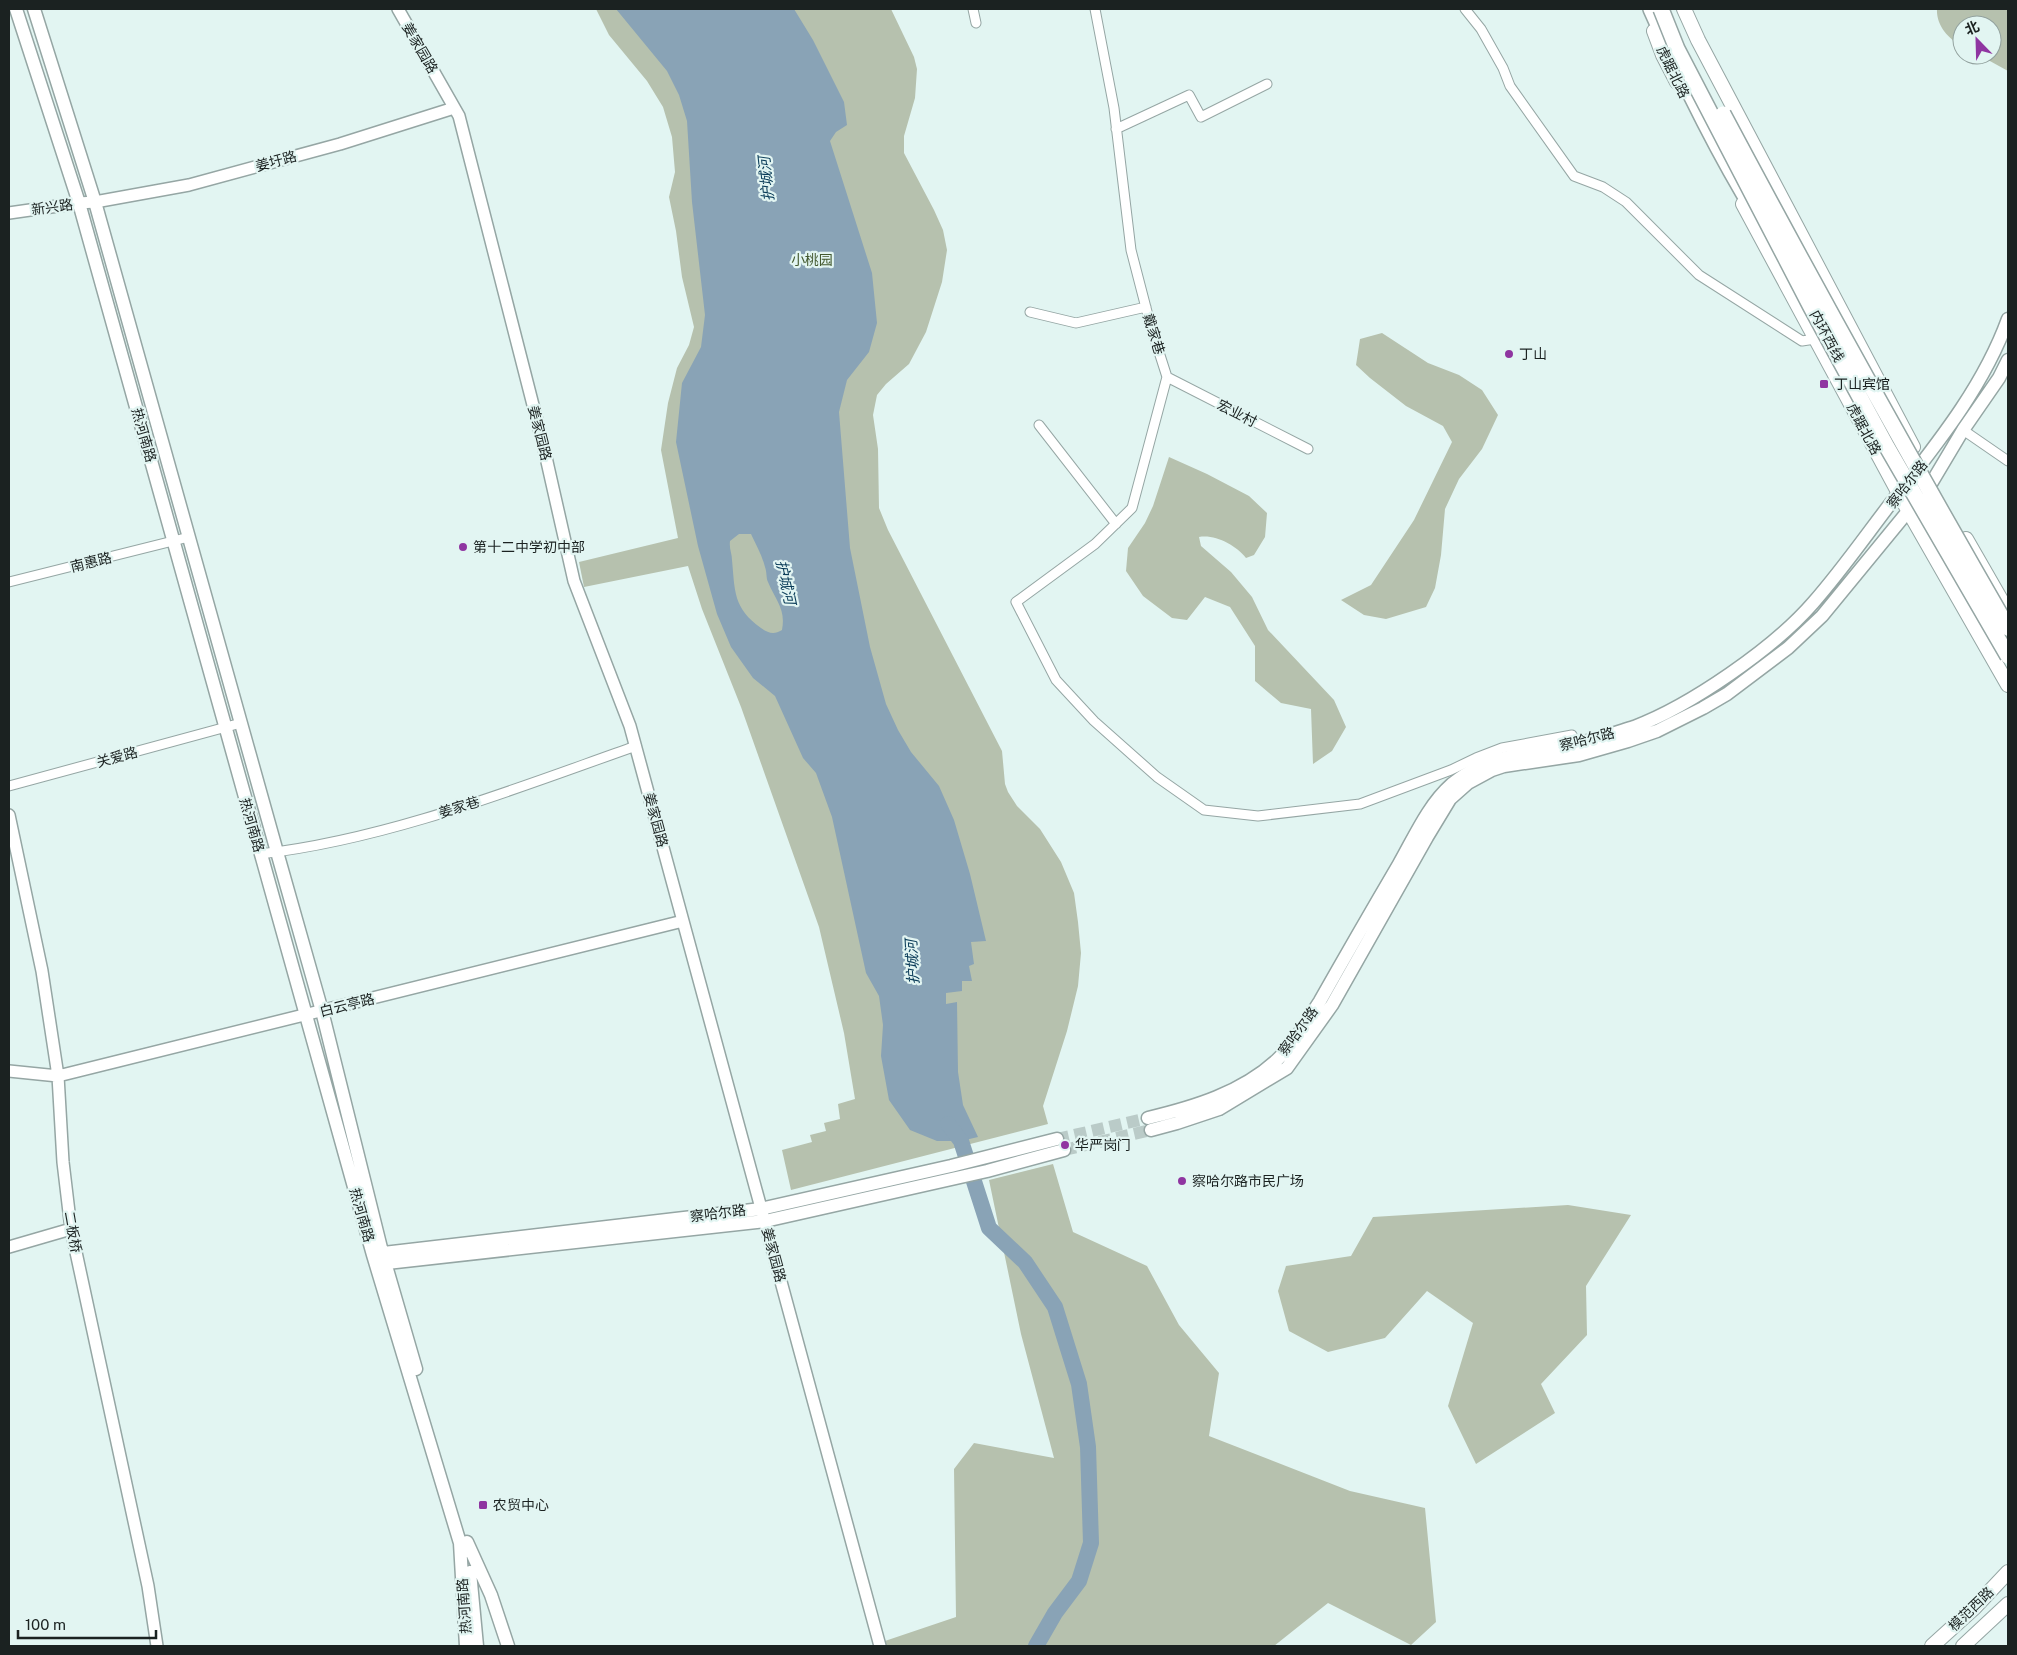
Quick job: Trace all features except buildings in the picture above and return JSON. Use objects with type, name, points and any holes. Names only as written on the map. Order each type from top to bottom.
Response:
[{"type":"highway","points":[[1651,9],[1670,52],[1742,191],[1817,304]]},
{"type":"highway","name":"内环西线","points":[[1661,9],[1678,49],[1817,304],[2008,628]]},
{"type":"highway","name":"内环西线","points":[[1671,9],[1686,45],[1887,447],[2008,656]]},
{"type":"main road","name":"热河南路","points":[[16,9],[79,203],[305,1014],[467,1542],[477,1646]]},
{"type":"main road","name":"热河南路","points":[[34,9],[95,202],[322,1011],[379,1258],[460,1543],[466,1646]]},
{"type":"main road","name":"虎踞北路","points":[[1647,9],[1663,55],[1908,510],[2008,685]]},
{"type":"main road","points":[[1680,9],[1692,43],[1764,180],[1817,304]]},
{"type":"main road","points":[[1684,9],[1698,40],[1922,464],[2008,612]]},
{"type":"main road","name":"察哈尔路","points":[[1578,749],[1673,709],[1739,667],[1782,634],[1812,604],[1922,464],[1985,373],[2008,319]]},
{"type":"main road","name":"察哈尔路","points":[[1149,1124],[1176,1111],[1216,1098],[1238,1087],[1277,1060],[1305,1025],[1422,824],[1442,794],[1452,784],[1473,770],[1500,758],[1628,741],[1657,731],[1727,694],[1788,648],[1822,616],[1932,482],[1963,430],[1999,378],[2008,360]]},
{"type":"main road","name":"察哈尔路","points":[[1061,1145],[987,1171],[765,1221],[379,1258],[761,1208],[984,1158],[1061,1145]]},
{"type":"main road","points":[[467,1542],[491,1595],[508,1646]]},
{"type":"main road","name":"模范西路","points":[[1932,1646],[1975,1607],[2008,1572]]},
{"type":"main road","name":"模范西路","points":[[1963,1646],[2008,1604]]},
{"type":"street","name":"姜家园路","points":[[398,9],[459,116],[544,444],[574,581],[636,746],[880,1646]]},
{"type":"street","points":[[973,9],[976,23]]},
{"type":"street","name":"戴家巷","points":[[1095,9],[1116,129],[1131,250],[1167,377]]},
{"type":"street","points":[[1465,9],[1485,36],[1503,68],[1510,86],[1574,176],[1603,187],[1626,202],[1699,275],[1802,341],[1816,339]]},
{"type":"street","points":[[1116,129],[1189,95],[1200,117],[1267,84]]},
{"type":"street","name":"姜圩路","points":[[95,202],[189,185],[340,144],[454,108]]},
{"type":"street","name":"新兴路","points":[[9,213],[95,202]]},
{"type":"street","points":[[1030,312],[1076,323],[1146,307]]},
{"type":"street","points":[[1167,377],[1132,508],[1094,544],[1016,602],[1056,680],[1094,721],[1157,777],[1204,810],[1258,816],[1360,804],[1451,770],[1502,748],[1572,734],[1578,749]]},
{"type":"street","name":"宏业村","points":[[1167,377],[1308,449]]},
{"type":"street","points":[[1039,425],[1116,524]]},
{"type":"street","points":[[1963,430],[2008,461]]},
{"type":"street","name":"南惠路","points":[[9,582],[189,537]]},
{"type":"street","name":"关爱路","points":[[9,786],[241,723]]},
{"type":"street","name":"姜家巷","points":[[260,854],[382,830],[490,797],[636,746]]},
{"type":"street","name":"二板桥","points":[[9,815],[42,972],[58,1076],[63,1162],[71,1229],[148,1586],[157,1646]]},
{"type":"street","name":"白云亭路","points":[[9,1071],[58,1076],[683,921]]},
{"type":"street","points":[[9,1247],[71,1229]]},
{"type":"green space","name":"小桃园","points":[[596,9],[891,9],[914,57],[917,69],[915,98],[904,136],[904,153],[943,230],[947,250],[942,282],[926,332],[909,364],[886,384],[877,395],[873,415],[878,449],[879,508],[888,530],[1002,751],[1005,784],[1008,792],[1017,806],[1040,829],[1061,862],[1074,893],[1081,953],[1078,986],[1067,1031],[1043,1106],[1048,1124],[791,1190],[782,1150],[812,1142],[810,1135],[826,1131],[824,1123],[840,1119],[838,1104],[855,1099],[844,1033],[819,927],[741,707],[702,609],[688,566],[584,587],[579,562],[678,538],[661,450],[668,403],[677,368],[689,345],[694,327],[682,277],[669,197],[675,172],[672,137],[663,107],[647,81],[609,35]]},
{"type":"green space","points":[[1937,9],[2008,9],[2008,71],[1997,65],[2002,65],[2002,15],[1952,15],[1952,40],[1941,26]]},
{"type":"green space","points":[[1382,333],[1428,363],[1459,375],[1482,390],[1498,415],[1482,449],[1459,479],[1445,509],[1441,555],[1435,588],[1426,607],[1386,619],[1364,615],[1341,600],[1371,585],[1414,520],[1452,442],[1443,426],[1406,406],[1356,365],[1360,339]]},
{"type":"green space","points":[[1169,457],[1249,496],[1267,513],[1265,537],[1254,555],[1246,558],[1237,549],[1225,542],[1212,537],[1199,537],[1201,546],[1231,572],[1252,597],[1268,630],[1334,700],[1346,727],[1332,751],[1313,764],[1311,709],[1281,703],[1255,681],[1255,646],[1230,607],[1205,597],[1187,620],[1172,618],[1143,596],[1126,571],[1128,548],[1145,523],[1153,506]]},
{"type":"green space","points":[[1053,1164],[1073,1232],[1147,1266],[1179,1325],[1219,1373],[1209,1436],[1350,1491],[1425,1508],[1436,1622],[1411,1645],[1328,1603],[1274,1646],[880,1646],[879,1643],[956,1617],[954,1469],[974,1443],[1054,1458],[1021,1334],[989,1180]]},
{"type":"green space","points":[[1568,1205],[1631,1215],[1586,1286],[1587,1335],[1541,1384],[1555,1413],[1476,1464],[1448,1406],[1473,1323],[1427,1291],[1385,1338],[1328,1352],[1289,1331],[1278,1291],[1286,1266],[1351,1256],[1373,1217]]},
{"type":"water","name":"护城河","points":[[616,9],[794,9],[813,40],[844,102],[847,125],[836,132],[830,141],[872,273],[877,323],[869,352],[847,380],[839,412],[850,548],[870,647],[886,704],[911,752],[939,786],[954,820],[970,874],[986,941],[971,942],[974,964],[969,966],[972,981],[962,981],[962,991],[946,993],[946,1004],[957,1002],[958,1072],[963,1105],[978,1137],[961,1141],[937,1141],[910,1130],[889,1100],[881,1056],[883,1025],[879,996],[866,973],[832,817],[816,773],[803,758],[775,696],[753,678],[731,647],[717,614],[698,546],[676,442],[682,383],[701,347],[705,315],[692,202],[687,121],[679,95],[667,71]],"holes":[[[739,534],[751,534],[766,569],[768,582],[780,605],[783,616],[782,630],[776,632],[766,631],[752,621],[740,606],[737,598],[730,541]]]},
{"type":"waterway","points":[[948,1124],[961,1141],[989,1228],[1025,1262],[1055,1307],[1079,1384],[1088,1447],[1091,1543],[1079,1581],[1055,1613],[1036,1646]]},
{"type":"tunnel","points":[[1057,1139],[1148,1118]]},
{"type":"tunnel","points":[[1064,1150],[1151,1130]]},
{"type":"place","name":"丁山","points":[[1509,354]]},
{"type":"place","name":"丁山宾馆","points":[[1824,384]]},
{"type":"place","name":"第十二中学初中部","points":[[463,547]]},
{"type":"place","name":"华严岗门","points":[[1065,1145]]},
{"type":"place","name":"察哈尔路市民广场","points":[[1182,1181]]},
{"type":"place","name":"农贸中心","points":[[483,1505]]}]
